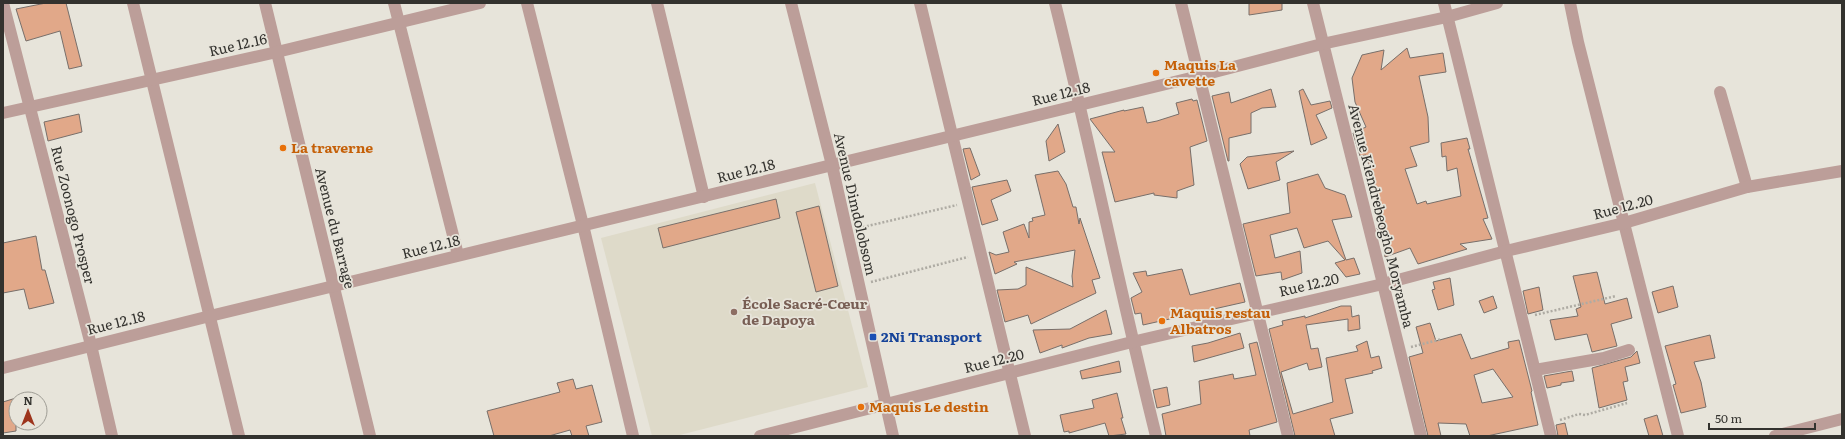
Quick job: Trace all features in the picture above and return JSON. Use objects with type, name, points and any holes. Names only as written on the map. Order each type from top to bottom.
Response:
[{"type":"street","name":"Rue Zoonogo Prosper","points":[[3,3],[91,345],[112,436]]},
{"type":"street","points":[[133,3],[239,436]]},
{"type":"street","name":"Avenue du Barrage","points":[[265,3],[370,436]]},
{"type":"street","points":[[394,3],[458,256]]},
{"type":"street","name":"Rue 12.16","points":[[3,114],[30,106],[277,52],[480,3]]},
{"type":"street","points":[[527,3],[583,225],[633,436]]},
{"type":"street","points":[[657,3],[704,197]]},
{"type":"street","name":"Avenue Dimdolobsom","points":[[791,3],[832,165],[893,436]]},
{"type":"street","points":[[920,3],[1025,436]]},
{"type":"street","points":[[1055,3],[1080,105],[1132,342],[1156,436]]},
{"type":"street","points":[[1182,3],[1288,436]]},
{"type":"street","name":"Avenue Kiendrebeogho Moryamba","points":[[1313,3],[1421,436]]},
{"type":"street","points":[[1444,3],[1550,430]]},
{"type":"street","name":"Rue 12.18","points":[[3,368],[91,345],[583,225],[952,137],[1322,44],[1447,17],[1496,3]]},
{"type":"street","points":[[1570,3],[1578,42],[1678,436]]},
{"type":"street","points":[[1720,92],[1747,187]]},
{"type":"street","name":"Rue 12.20","points":[[763,436],[1132,342],[1383,284],[1506,251],[1624,223],[1747,187],[1842,171]]},
{"type":"street","points":[[1535,370],[1604,358],[1629,350]]},
{"type":"street","points":[[1775,436],[1842,419]]},
{"type":"path","points":[[846,231],[968,202]]},
{"type":"path","points":[[858,285],[981,253]]},
{"type":"path","points":[[1522,318],[1616,296]]},
{"type":"path","points":[[1399,351],[1442,339]]},
{"type":"path","points":[[1550,430],[1579,414],[1585,415],[1627,404]]},
{"type":"shaded area","name":"École Sacré-Cœur de Dapoya","points":[[815,183],[868,387],[676,436],[652,436],[601,238]]},
{"type":"building","points":[[46,3],[66,3],[82,66],[69,69],[60,31],[26,41],[16,9]]},
{"type":"building","points":[[1249,3],[1282,3],[1282,10],[1249,15]]},
{"type":"building","points":[[1407,48],[1410,58],[1443,53],[1446,72],[1419,76],[1428,117],[1429,142],[1410,147],[1417,166],[1405,169],[1417,204],[1426,201],[1427,204],[1461,196],[1457,168],[1447,171],[1446,156],[1442,157],[1441,143],[1467,138],[1470,149],[1468,149],[1488,218],[1483,219],[1492,239],[1460,244],[1467,249],[1418,264],[1410,248],[1385,257],[1384,246],[1377,228],[1382,227],[1380,206],[1366,155],[1360,156],[1353,133],[1366,127],[1355,102],[1352,78],[1362,55],[1384,50],[1381,70]]},
{"type":"building","points":[[1271,89],[1276,107],[1262,108],[1251,113],[1251,133],[1229,138],[1228,161],[1212,96],[1229,92],[1231,103]]},
{"type":"building","points":[[1303,89],[1311,105],[1330,101],[1332,108],[1316,115],[1327,138],[1311,145],[1299,91]]},
{"type":"building","points":[[1192,99],[1193,101],[1197,100],[1207,141],[1190,147],[1194,185],[1177,191],[1177,198],[1154,195],[1154,193],[1115,202],[1102,152],[1115,152],[1090,119],[1124,110],[1143,107],[1147,123],[1179,114],[1176,103]]},
{"type":"building","points":[[79,114],[82,132],[48,141],[44,122]]},
{"type":"building","points":[[1058,124],[1065,152],[1049,161],[1046,141]]},
{"type":"building","points":[[970,148],[980,175],[971,180],[963,149]]},
{"type":"building","points":[[1294,151],[1276,162],[1280,180],[1248,189],[1240,164],[1247,157]]},
{"type":"building","points":[[1058,171],[1066,184],[1073,207],[1076,207],[1079,224],[1080,218],[1100,278],[1092,280],[1096,293],[1031,324],[1028,315],[1005,322],[997,290],[1018,289],[1026,285],[1026,267],[1073,287],[1072,276],[1075,250],[1014,262],[1017,264],[995,274],[989,252],[996,255],[1009,252],[1003,232],[1024,224],[1029,238],[1029,222],[1033,221],[1032,218],[1045,215],[1035,175]]},
{"type":"building","points":[[1318,174],[1325,188],[1345,195],[1352,217],[1332,220],[1346,260],[1354,258],[1360,274],[1346,277],[1335,263],[1345,260],[1328,241],[1304,248],[1297,228],[1270,235],[1275,258],[1300,251],[1302,273],[1282,280],[1281,272],[1256,276],[1243,224],[1290,213],[1287,183]]},
{"type":"building","points":[[1007,180],[1011,191],[991,200],[998,220],[982,225],[972,187]]},
{"type":"building","points":[[776,199],[780,218],[663,248],[658,228]]},
{"type":"building","points":[[819,206],[838,286],[816,292],[796,212]]},
{"type":"building","points":[[36,236],[42,270],[45,270],[54,303],[29,309],[24,289],[3,293],[3,243]]},
{"type":"building","points":[[1182,269],[1190,295],[1240,283],[1245,302],[1143,325],[1141,313],[1135,314],[1131,298],[1142,292],[1133,273],[1146,271],[1147,276]]},
{"type":"building","points":[[1597,272],[1605,304],[1627,298],[1632,318],[1611,324],[1617,346],[1592,352],[1587,334],[1555,340],[1550,320],[1578,316],[1576,309],[1581,307],[1573,276]]},
{"type":"building","points":[[1450,278],[1454,305],[1438,310],[1432,290],[1435,289],[1433,282]]},
{"type":"building","points":[[1673,286],[1678,307],[1658,313],[1652,292]]},
{"type":"building","points":[[1539,287],[1543,310],[1528,314],[1523,291]]},
{"type":"building","points":[[1493,296],[1497,308],[1484,313],[1479,301]]},
{"type":"building","points":[[1341,306],[1351,306],[1352,317],[1359,315],[1360,329],[1348,331],[1348,319],[1306,325],[1311,349],[1318,348],[1322,367],[1309,370],[1307,363],[1281,372],[1293,414],[1333,402],[1326,358],[1358,351],[1356,346],[1367,341],[1371,358],[1379,356],[1382,368],[1372,371],[1373,373],[1345,379],[1353,413],[1330,419],[1335,436],[1295,436],[1269,329],[1283,325],[1282,321],[1305,316],[1305,318]]},
{"type":"building","points":[[1106,310],[1112,334],[1089,338],[1062,348],[1062,345],[1040,353],[1033,330],[1070,329]]},
{"type":"building","points":[[1430,323],[1436,341],[1461,334],[1471,359],[1509,348],[1508,342],[1519,340],[1532,391],[1538,425],[1487,436],[1470,436],[1466,424],[1438,423],[1441,436],[1428,436],[1409,357],[1423,353],[1416,327]],"holes":[[[1493,369],[1513,397],[1482,403],[1474,375]]]},
{"type":"building","points":[[1240,333],[1244,348],[1194,362],[1192,346],[1208,343]]},
{"type":"building","points":[[1710,335],[1715,358],[1694,362],[1701,382],[1706,407],[1681,413],[1673,385],[1676,384],[1665,346]]},
{"type":"building","points":[[1257,342],[1277,422],[1249,430],[1250,436],[1166,436],[1162,414],[1201,404],[1199,381],[1233,374],[1234,379],[1256,375],[1249,344]]},
{"type":"building","points":[[1637,351],[1640,363],[1625,367],[1628,381],[1623,382],[1627,400],[1599,408],[1592,368],[1631,357]]},
{"type":"building","points":[[1119,361],[1121,372],[1082,379],[1080,371]]},
{"type":"building","points":[[1572,371],[1574,381],[1561,383],[1561,385],[1547,388],[1544,376]]},
{"type":"building","points":[[573,379],[576,389],[592,385],[602,422],[586,426],[589,436],[572,436],[570,430],[549,436],[494,436],[487,411],[560,392],[557,383]]},
{"type":"building","points":[[1167,387],[1170,405],[1157,408],[1153,390]]},
{"type":"building","points":[[1117,393],[1123,418],[1121,418],[1126,434],[1109,436],[1105,423],[1069,433],[1069,431],[1064,432],[1060,415],[1094,408],[1092,400]]},
{"type":"building","points":[[8,400],[8,431],[16,431],[3,433],[3,402]]},
{"type":"building","points":[[1657,415],[1663,436],[1649,436],[1644,419]]},
{"type":"building","points":[[1565,423],[1568,436],[1558,436],[1556,425]]},
{"type":"place","name":"Maquis La cavette","points":[[1156,73]]},
{"type":"place","name":"La traverne","points":[[283,148]]},
{"type":"place","name":"École Sacré-Cœur de Dapoya","points":[[734,312]]},
{"type":"place","name":"Maquis restau Albatros","points":[[1162,321]]},
{"type":"place","name":"2Ni Transport","points":[[873,337]]},
{"type":"place","name":"Maquis Le destin","points":[[861,407]]}]
